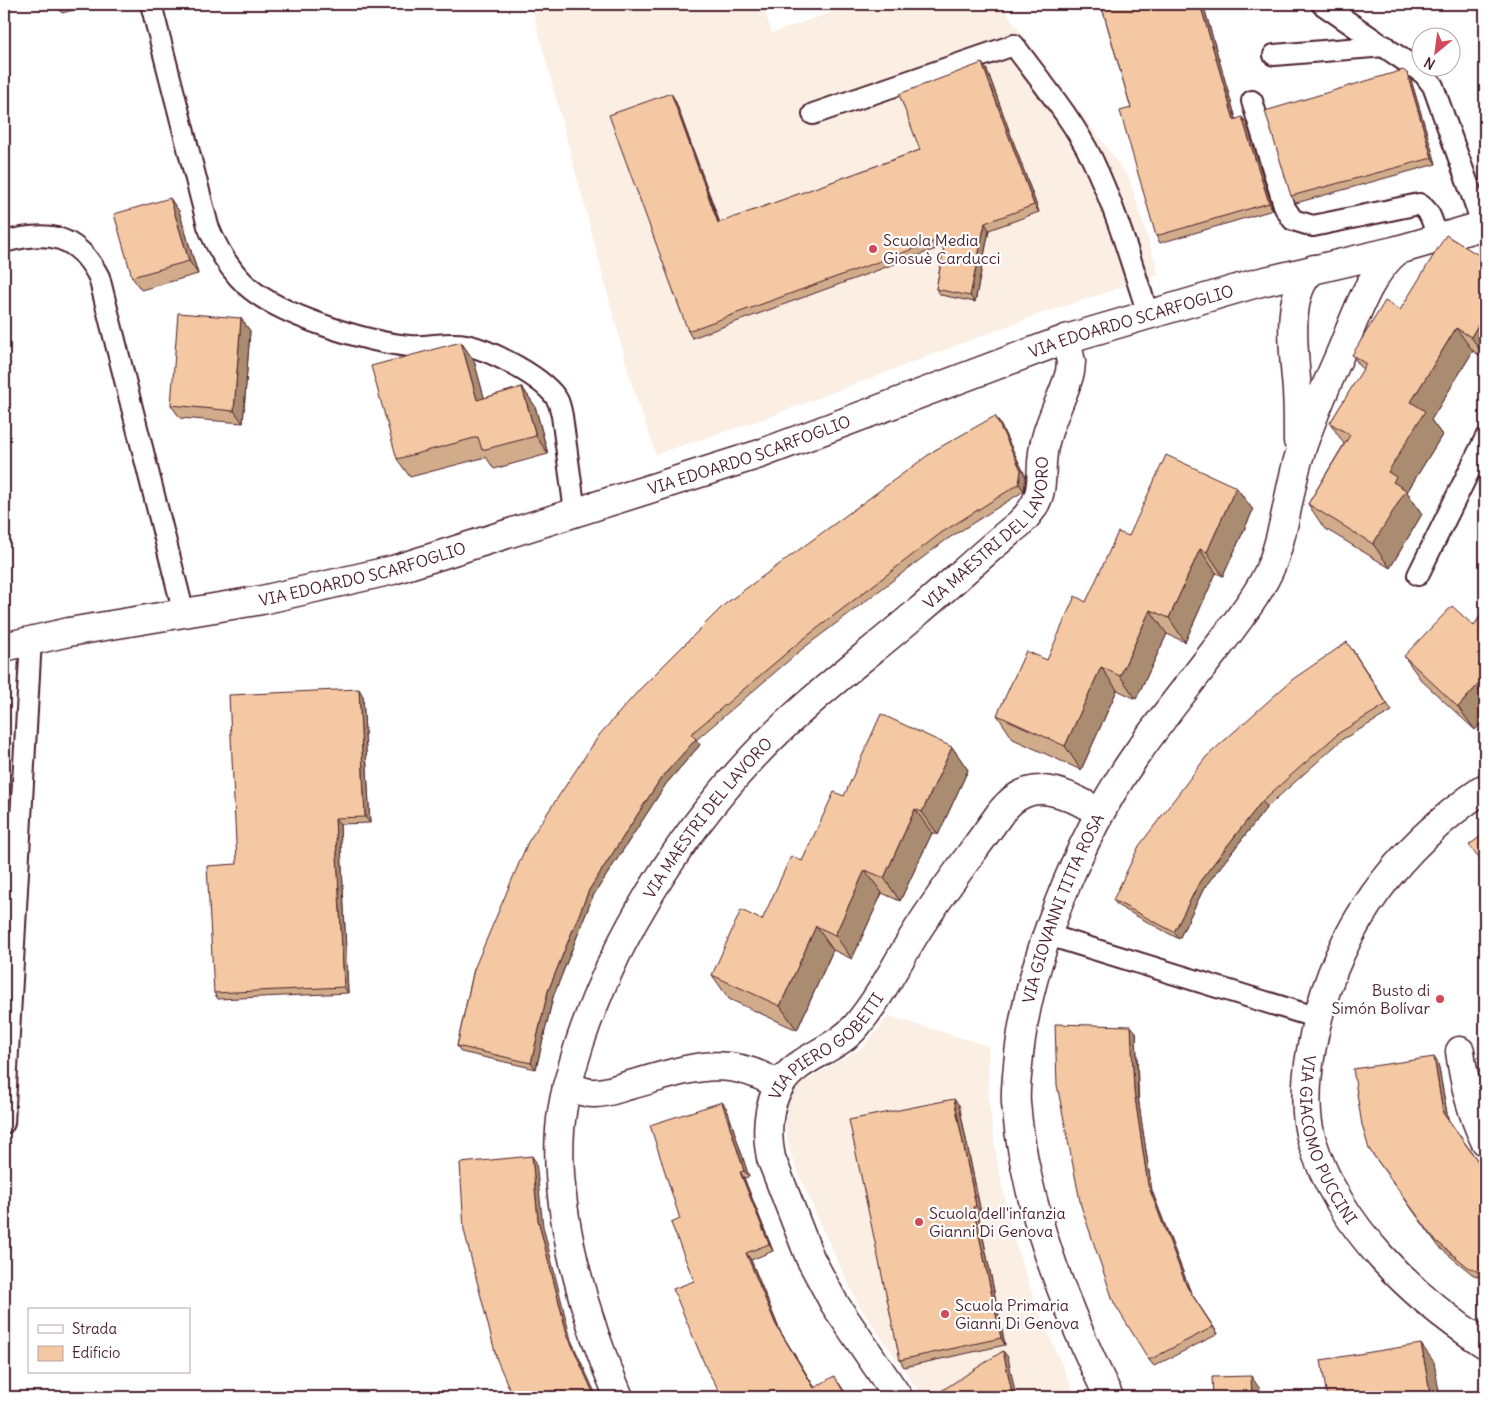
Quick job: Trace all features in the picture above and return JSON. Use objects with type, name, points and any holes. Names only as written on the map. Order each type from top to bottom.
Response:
[{"type":"street","name":"VIA EDOARDO SCARFOGLIO","points":[[4,647],[31,639],[262,600],[393,570],[760,454],[1066,339],[1257,283],[1398,250],[1484,225]]},
{"type":"street","name":"VIA GIOVANNI TITTA ROSA","points":[[1109,1397],[1087,1353],[1051,1264],[1028,1177],[1016,1101],[1020,1036],[1048,935],[1075,864],[1099,812],[1136,755],[1239,618],[1262,584],[1277,548],[1298,460],[1314,415],[1350,331],[1377,275],[1387,260],[1398,250]]},
{"type":"street","name":"VIA GIOVANNI TITTA ROSA","points":[[1298,460],[1293,329],[1297,295],[1309,273],[1325,266],[1352,276],[1356,288],[1355,310],[1350,331]]},
{"type":"street","name":"VIA GIOVANNI TITTA ROSA","points":[[1257,283],[1280,296],[1290,314],[1293,329]]},
{"type":"street","name":"VIA MAESTRI DEL LAVORO","points":[[620,1397],[597,1342],[574,1260],[567,1223],[559,1151],[567,1086],[592,1010],[627,934],[677,853],[728,786],[753,757],[1031,511],[1040,493],[1042,484],[1044,444],[1070,372],[1071,362],[1066,339]]},
{"type":"street","name":"VIA GIACOMO PUCCINI","points":[[1485,788],[1429,830],[1376,889],[1356,920],[1342,947],[1318,1018],[1309,1062],[1307,1116],[1311,1140],[1337,1197],[1356,1224],[1400,1276],[1452,1321],[1485,1344]]},
{"type":"street","name":"VIA PIERO GOBETTI","points":[[898,1397],[834,1303],[810,1258],[774,1172],[768,1146],[768,1130],[772,1106],[780,1086],[802,1062],[838,1043],[857,1026],[922,924],[1001,812],[1013,799],[1028,791],[1048,790],[1068,795],[1099,812]]},
{"type":"street","points":[[1460,1051],[1464,1084],[1473,1116],[1485,1141]]},
{"type":"street","points":[[567,1086],[597,1093],[692,1068],[721,1066],[742,1067],[780,1086]]},
{"type":"lane","points":[[151,4],[208,226],[216,246],[230,267],[248,286],[266,299],[327,326],[401,345],[463,344],[482,349],[535,378],[558,401],[562,416],[575,512]]},
{"type":"lane","points":[[1322,4],[1424,74],[1433,86],[1484,225]]},
{"type":"lane","points":[[813,114],[1014,45],[1064,113],[1091,158],[1113,207],[1148,314]]},
{"type":"lane","points":[[1274,55],[1385,46]]},
{"type":"lane","points":[[1252,101],[1285,208],[1293,220],[1313,226],[1419,204],[1426,208],[1430,214],[1438,239]]},
{"type":"lane","points":[[4,242],[40,235],[55,236],[83,252],[99,277],[184,614]]},
{"type":"lane","points":[[1418,575],[1485,439]]},
{"type":"lane","points":[[4,1123],[31,639]]},
{"type":"lane","points":[[1048,935],[1318,1018]]},
{"type":"shaded area","name":"Scuola Media Giosuè Carducci","points":[[531,4],[762,4],[772,33],[856,4],[1000,4],[1129,178],[1159,275],[1034,316],[758,421],[656,454],[632,385]]},
{"type":"shaded area","points":[[889,1016],[988,1046],[989,1105],[998,1166],[1013,1236],[1035,1302],[1072,1388],[1067,1397],[923,1397],[858,1304],[819,1222],[791,1155],[785,1127],[789,1100],[800,1084],[863,1047]]},
{"type":"building","points":[[1101,4],[1200,4],[1234,120],[1242,117],[1269,203],[1156,236],[1120,111],[1131,108]]},
{"type":"building","points":[[982,63],[1034,205],[985,223],[970,296],[936,289],[946,237],[688,331],[609,115],[671,93],[718,223],[920,150],[899,94]]},
{"type":"building","points":[[1403,70],[1407,73],[1432,158],[1291,196],[1265,111]]},
{"type":"building","points":[[170,198],[189,261],[132,277],[114,214]]},
{"type":"building","points":[[1446,235],[1485,259],[1485,313],[1471,337],[1456,328],[1411,402],[1425,411],[1388,472],[1396,477],[1393,482],[1406,490],[1373,544],[1308,504],[1350,435],[1330,423],[1366,364],[1352,355],[1385,301],[1400,310]]},
{"type":"building","points":[[178,313],[241,318],[234,411],[171,405]]},
{"type":"building","points":[[461,342],[477,400],[522,387],[536,436],[482,450],[478,437],[397,459],[371,366]]},
{"type":"building","points":[[995,416],[1021,470],[1019,484],[941,533],[797,644],[691,734],[696,739],[661,778],[589,890],[548,991],[531,1063],[457,1046],[474,969],[528,842],[600,734],[640,689],[725,604],[935,450]]},
{"type":"building","points":[[1166,455],[1236,487],[1207,552],[1200,549],[1169,618],[1150,610],[1120,676],[1101,667],[1065,746],[997,715],[1026,651],[1047,660],[1075,596],[1086,602],[1118,532],[1129,536]]},
{"type":"building","points":[[1452,606],[1474,626],[1485,608],[1485,677],[1458,707],[1404,656]]},
{"type":"building","points":[[1347,642],[1387,704],[1339,733],[1262,801],[1200,881],[1174,932],[1113,900],[1139,846],[1206,757],[1293,679]]},
{"type":"building","points":[[359,689],[365,817],[335,818],[344,987],[214,993],[207,866],[237,864],[229,695]]},
{"type":"building","points":[[881,714],[952,747],[922,812],[915,809],[884,878],[865,870],[835,935],[816,926],[780,1006],[712,975],[741,910],[762,920],[791,856],[802,861],[834,792],[844,796]]},
{"type":"building","points":[[1485,833],[1485,865],[1469,845]]},
{"type":"building","points":[[1055,1024],[1131,1026],[1134,1091],[1148,1185],[1187,1287],[1213,1327],[1149,1360],[1114,1303],[1081,1206],[1057,1085]]},
{"type":"building","points":[[1434,1057],[1443,1113],[1485,1171],[1485,1275],[1468,1267],[1435,1240],[1369,1149],[1362,1125],[1353,1069]]},
{"type":"building","points":[[954,1099],[976,1206],[973,1207],[1001,1338],[900,1360],[849,1120]]},
{"type":"building","points":[[722,1102],[744,1171],[740,1172],[769,1244],[746,1253],[776,1325],[814,1388],[834,1376],[847,1397],[723,1397],[707,1370],[673,1289],[694,1281],[671,1223],[680,1219],[650,1125]]},
{"type":"building","points":[[532,1156],[538,1220],[567,1334],[595,1397],[513,1397],[497,1360],[464,1230],[460,1163]]},
{"type":"building","points":[[1421,1344],[1431,1397],[1327,1397],[1321,1360]]},
{"type":"building","points":[[1003,1351],[1013,1397],[932,1397]]},
{"type":"building","points":[[1251,1376],[1252,1397],[1213,1397],[1212,1377]]},
{"type":"place","name":"Scuola Media Giosuè Carducci","points":[[873,249]]},
{"type":"place","name":"Busto di Simón Bolívar","points":[[1440,999]]},
{"type":"place","name":"Scuola dell'infanzia Gianni Di Genova","points":[[919,1222]]},
{"type":"place","name":"Scuola Primaria Gianni Di Genova","points":[[945,1314]]}]
